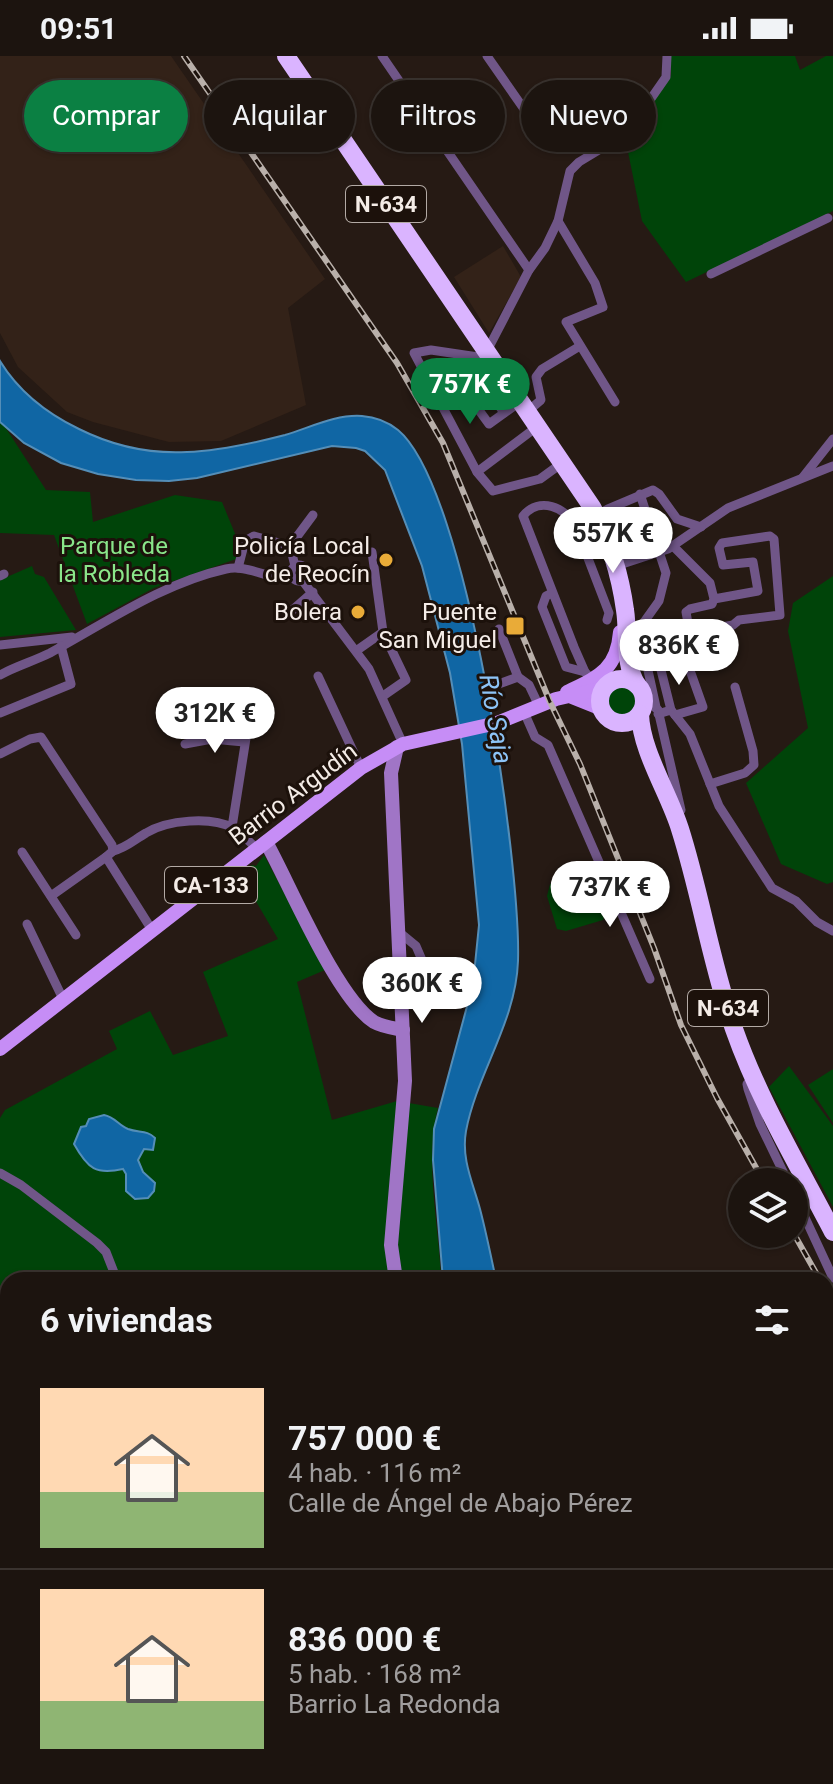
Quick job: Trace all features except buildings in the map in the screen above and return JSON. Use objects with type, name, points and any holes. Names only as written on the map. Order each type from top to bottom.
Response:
[{"type":"highway","name":"N-634","points":[[289,57],[474,360],[529,413],[596,516],[618,575],[634,642],[629,670],[643,707],[639,739],[657,770],[688,853],[733,1025],[753,1078],[833,1232]]},
{"type":"highway","name":"N-634","points":[[634,642],[622,668],[601,687],[611,720],[643,707]]},
{"type":"highway","points":[[601,687],[627,680],[643,707]]},
{"type":"main road","name":"N-634","points":[[556,699],[601,687],[618,651],[618,575]]},
{"type":"main road","name":"CA-133","points":[[524,712],[556,699],[601,687]]},
{"type":"main road","name":"Barrio Argudín","points":[[0,1049],[361,768],[400,746],[497,723],[524,712]]},
{"type":"street","points":[[382,56],[529,270]]},
{"type":"street","points":[[487,56],[521,105]]},
{"type":"street","points":[[529,413],[504,413],[489,424],[458,377],[474,360],[545,248],[558,221],[570,171],[579,162],[627,133],[666,77],[667,56]]},
{"type":"street","points":[[711,274],[831,218]]},
{"type":"street","points":[[558,221],[595,283],[603,307],[566,322],[615,402]]},
{"type":"street","points":[[477,472],[541,400],[536,377],[542,369],[580,346]]},
{"type":"street","points":[[504,413],[474,360],[431,350],[414,353],[477,472],[493,491],[540,479],[563,462]]},
{"type":"street","points":[[803,477],[833,439]]},
{"type":"street","points":[[618,575],[673,546],[728,508],[833,466]]},
{"type":"street","points":[[576,527],[653,490],[677,519],[701,527]]},
{"type":"street","points":[[640,494],[666,573],[659,601],[639,629],[634,642],[643,707],[680,806],[688,853]]},
{"type":"street","points":[[601,687],[552,593],[523,516],[526,511],[536,506],[561,509],[576,527],[609,613],[607,620]]},
{"type":"street","points":[[313,515],[290,546],[296,581],[302,580],[313,592],[356,651],[383,696],[400,746],[391,773],[405,1105],[391,1245],[395,1272]]},
{"type":"street","points":[[673,546],[710,583],[714,599],[712,604],[686,612],[689,629],[693,632],[733,625],[739,620],[780,615],[774,539],[770,536],[722,543],[719,548],[723,565],[753,562],[758,591],[714,599]]},
{"type":"street","points":[[238,568],[245,541],[249,538],[267,538],[290,546]]},
{"type":"street","points":[[372,552],[383,632],[406,680],[383,696]]},
{"type":"street","points":[[0,675],[43,656],[156,595],[214,573],[238,568],[279,579],[294,571]]},
{"type":"street","points":[[288,614],[313,592]]},
{"type":"street","points":[[552,593],[546,596],[542,607],[566,667],[601,687]]},
{"type":"street","points":[[499,629],[518,677],[529,685],[539,706]]},
{"type":"street","points":[[356,651],[383,632]]},
{"type":"street","points":[[634,642],[652,634],[673,713],[690,734],[719,806],[772,888],[796,901],[817,922],[833,931]]},
{"type":"street","points":[[0,645],[76,637]]},
{"type":"street","points":[[19,644],[43,656]]},
{"type":"street","points":[[0,713],[71,684],[61,646]]},
{"type":"street","points":[[643,707],[673,713],[703,707],[687,662]]},
{"type":"street","points":[[318,676],[361,768]]},
{"type":"street","points":[[496,685],[518,677]]},
{"type":"street","points":[[710,784],[745,773],[754,765],[735,687]]},
{"type":"street","points":[[232,827],[253,694]]},
{"type":"street","points":[[524,712],[535,737],[548,745],[650,979]]},
{"type":"street","points":[[0,754],[41,737],[112,845],[110,854],[152,930]]},
{"type":"street","points":[[185,744],[212,739],[244,742]]},
{"type":"street","points":[[378,758],[391,773]]},
{"type":"street","points":[[51,896],[110,854],[148,832],[181,821],[203,821],[232,827],[262,846],[357,1007],[374,1021],[403,1030]]},
{"type":"street","points":[[22,852],[76,935]]},
{"type":"street","points":[[27,924],[63,999]]},
{"type":"street","points":[[399,932],[416,946],[425,967],[401,967]]},
{"type":"street","points":[[753,1078],[747,1084],[748,1089],[760,1124],[781,1168]]},
{"type":"street","points":[[0,1173],[21,1185],[97,1243],[106,1252],[114,1272]]},
{"type":"street","points":[[808,1224],[830,1272]]},
{"type":"shaded area","points":[[0,56],[171,56],[188,80],[24,80],[24,152],[188,152],[188,81],[204,104],[204,152],[237,152],[325,279],[288,308],[306,405],[221,441],[169,442],[67,412],[18,367],[0,333]]},
{"type":"shaded area","points":[[503,246],[521,277],[489,333],[454,277]]},
{"type":"green space","points":[[671,56],[795,56],[800,70],[826,56],[833,56],[833,211],[686,282],[642,221],[628,152],[656,152],[656,97],[671,75]]},
{"type":"green space","name":"Parque de la Robleda","points":[[0,419],[46,490],[90,492],[93,522],[175,495],[222,502],[238,541],[239,558],[154,588],[87,624],[54,535],[0,533]]},
{"type":"green space","points":[[32,566],[35,574],[44,577],[76,630],[0,637],[0,580]]},
{"type":"green space","points":[[833,576],[833,882],[827,884],[781,864],[746,783],[808,728],[788,631],[793,603]]},
{"type":"green space","points":[[622,687],[632,691],[636,701],[632,711],[622,715],[612,711],[608,701],[612,691]]},
{"type":"green space","points":[[264,855],[325,970],[297,982],[332,1120],[397,1101],[438,1108],[432,1172],[440,1272],[0,1272],[0,1118],[5,1110],[117,1049],[109,1031],[150,1011],[173,1055],[228,1036],[203,972],[278,939],[240,874],[252,865],[256,866]]},
{"type":"green space","points":[[590,870],[607,910],[603,920],[566,931],[557,929],[547,896],[550,884]]},
{"type":"green space","points":[[789,1066],[833,1126],[833,1207],[769,1087]]},
{"type":"green space","points":[[833,1069],[833,1123],[808,1085]]},
{"type":"water","points":[[0,361],[34,401],[55,416],[92,435],[132,448],[159,452],[212,450],[285,435],[333,419],[362,416],[382,420],[398,430],[423,466],[447,524],[468,598],[500,766],[517,913],[518,961],[511,1005],[478,1089],[465,1141],[468,1171],[494,1272],[442,1272],[433,1160],[434,1129],[473,984],[479,925],[462,744],[450,673],[422,566],[385,470],[365,451],[332,446],[197,478],[136,480],[98,474],[61,463],[24,443],[0,422]]},
{"type":"water","points":[[104,1115],[128,1129],[155,1138],[153,1150],[144,1149],[138,1160],[143,1172],[155,1183],[154,1191],[148,1198],[135,1199],[126,1191],[123,1169],[106,1171],[94,1168],[74,1144],[81,1127],[86,1126],[89,1119]]},
{"type":"railway","points":[[184,56],[397,363],[443,443],[550,702],[580,764],[654,948],[681,1025],[756,1168]]},
{"type":"railway","points":[[802,1248],[815,1272]]},
{"type":"place","name":"Policía Local de Reocín","points":[[386,560]]},
{"type":"place","name":"Bolera","points":[[358,612]]},
{"type":"place","name":"Puente San Miguel","points":[[515,626]]},
{"type":"water label","name":"Río Saja","points":[[496,719]]}]
